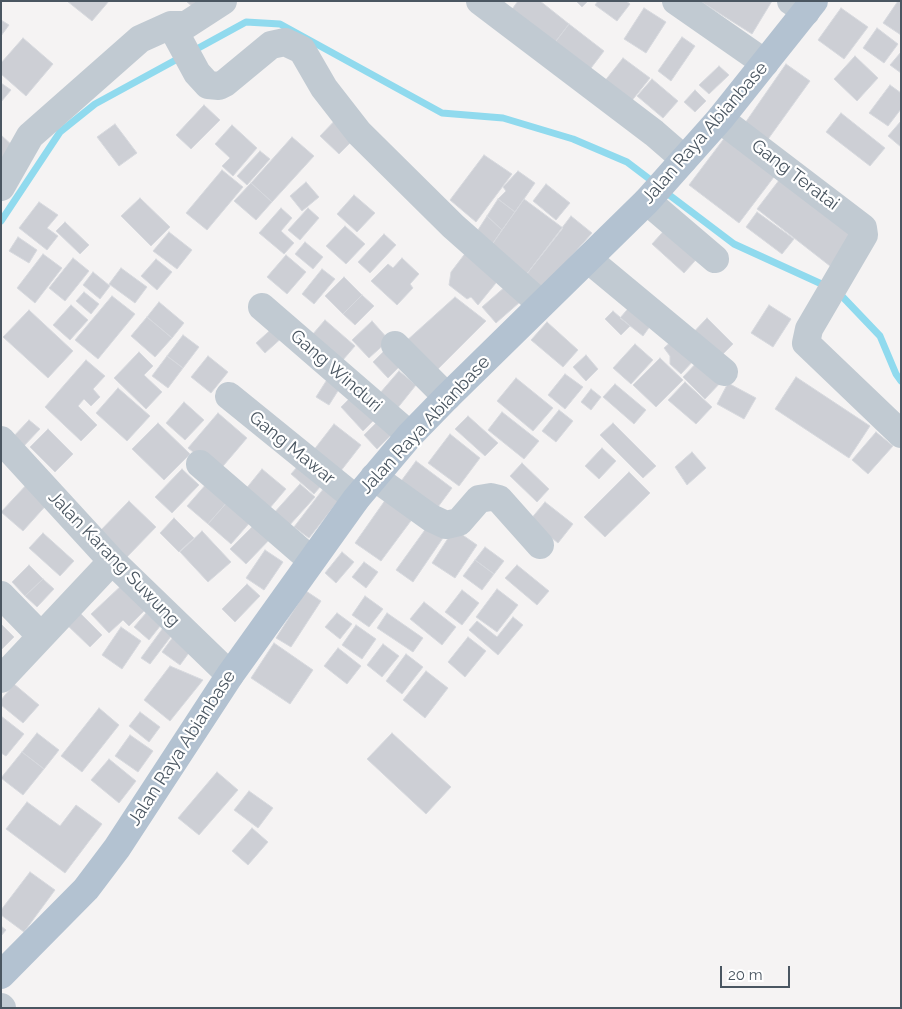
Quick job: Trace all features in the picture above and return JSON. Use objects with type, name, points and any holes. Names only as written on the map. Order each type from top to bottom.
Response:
[{"type":"main road","name":"Jalan Raya Abianbase","points":[[1,975],[86,888],[106,862],[230,675],[311,560],[374,477],[410,435],[447,397],[541,304],[589,260],[679,165],[766,63],[804,5]]},
{"type":"street","points":[[1,187],[30,136],[140,39],[176,32],[223,1]]},
{"type":"street","points":[[480,1],[654,133],[679,165]]},
{"type":"street","points":[[676,1],[766,63]]},
{"type":"street","points":[[176,32],[197,73],[208,85],[219,86],[270,45],[285,42],[302,50],[324,88],[359,132],[453,226],[541,304]]},
{"type":"street","name":"Gang Teratai","points":[[720,119],[861,225],[864,235],[808,329],[806,345],[901,434]]},
{"type":"street","points":[[648,199],[715,259]]},
{"type":"street","points":[[589,260],[724,372]]},
{"type":"street","name":"Gang Winduri","points":[[262,307],[410,435]]},
{"type":"street","points":[[395,345],[447,397]]},
{"type":"street","name":"Gang Mawar","points":[[229,396],[356,499]]},
{"type":"street","name":"Jalan Karang Suwung","points":[[1,440],[112,561],[230,675]]},
{"type":"street","points":[[200,464],[311,560]]},
{"type":"street","points":[[374,477],[431,518],[446,524],[459,522],[479,499],[491,497],[499,499],[540,545]]},
{"type":"street","points":[[1,679],[40,635],[112,561]]},
{"type":"street","points":[[1,595],[40,635]]},
{"type":"building","points":[[67,1],[109,1],[92,21]]},
{"type":"building","points":[[186,1],[202,1],[195,9]]},
{"type":"building","points":[[518,1],[540,1],[569,24],[553,45],[510,12]]},
{"type":"building","points":[[576,1],[588,1],[582,7]]},
{"type":"building","points":[[598,1],[626,1],[630,4],[617,21],[595,5]]},
{"type":"building","points":[[700,1],[772,1],[752,34]]},
{"type":"building","points":[[898,1],[901,1],[901,35],[883,23]]},
{"type":"building","points":[[644,8],[666,22],[646,53],[624,39]]},
{"type":"building","points":[[841,8],[868,27],[844,59],[818,40]]},
{"type":"building","points":[[1,20],[9,25],[1,36]]},
{"type":"building","points":[[569,24],[604,51],[588,72],[553,45]]},
{"type":"building","points":[[877,28],[898,44],[884,63],[863,48]]},
{"type":"building","points":[[682,37],[695,46],[671,81],[658,71]]},
{"type":"building","points":[[23,38],[53,64],[26,96],[1,74],[1,63]]},
{"type":"building","points":[[901,52],[901,73],[890,65]]},
{"type":"building","points":[[855,56],[878,78],[857,101],[834,79]]},
{"type":"building","points":[[623,58],[650,78],[630,103],[604,82]]},
{"type":"building","points":[[786,64],[810,81],[766,142],[743,126]]},
{"type":"building","points":[[719,66],[729,75],[709,94],[699,85]]},
{"type":"building","points":[[652,79],[678,101],[663,118],[637,96]]},
{"type":"building","points":[[1,83],[11,90],[1,102]]},
{"type":"building","points":[[890,85],[901,93],[901,109],[888,126],[869,113]]},
{"type":"building","points":[[695,90],[706,101],[695,112],[684,102]]},
{"type":"building","points":[[204,105],[220,120],[191,149],[176,135]]},
{"type":"building","points":[[841,113],[885,148],[870,166],[826,132]]},
{"type":"building","points":[[341,114],[360,133],[339,154],[320,136]]},
{"type":"building","points":[[901,121],[901,147],[888,136]]},
{"type":"building","points":[[115,124],[137,153],[119,166],[97,137]]},
{"type":"building","points":[[232,125],[257,148],[233,176],[222,166],[230,158],[215,144]]},
{"type":"building","points":[[729,132],[780,169],[739,223],[689,185]]},
{"type":"building","points":[[1,135],[14,147],[1,162]]},
{"type":"building","points":[[292,137],[314,156],[272,202],[251,183]]},
{"type":"building","points":[[260,151],[270,159],[247,185],[237,176]]},
{"type":"building","points":[[484,155],[512,174],[476,222],[450,200]]},
{"type":"building","points":[[222,170],[243,187],[207,230],[186,213]]},
{"type":"building","points":[[518,171],[535,183],[515,212],[498,199],[506,191],[503,187]]},
{"type":"building","points":[[783,175],[856,232],[830,266],[757,209]]},
{"type":"building","points":[[306,182],[319,197],[302,211],[290,196]]},
{"type":"building","points":[[251,183],[272,202],[256,220],[234,201]]},
{"type":"building","points":[[546,184],[570,203],[556,220],[533,201]]},
{"type":"building","points":[[354,195],[375,213],[357,232],[337,214]]},
{"type":"building","points":[[140,198],[170,227],[151,246],[121,216]]},
{"type":"building","points":[[498,199],[515,212],[502,230],[487,216]]},
{"type":"building","points":[[524,199],[563,228],[526,275],[491,246]]},
{"type":"building","points":[[39,202],[58,215],[47,228],[58,236],[47,250],[19,228]]},
{"type":"building","points":[[281,208],[292,218],[281,231],[294,243],[284,254],[259,233]]},
{"type":"building","points":[[308,208],[319,218],[300,240],[288,230]]},
{"type":"building","points":[[757,212],[794,239],[782,254],[746,227]]},
{"type":"building","points":[[487,216],[502,230],[491,246],[476,233]]},
{"type":"building","points":[[571,216],[592,233],[542,289],[526,275]]},
{"type":"building","points":[[65,222],[89,245],[80,254],[56,231]]},
{"type":"building","points":[[669,225],[702,253],[684,273],[652,244]]},
{"type":"building","points":[[345,226],[365,244],[346,264],[326,246]]},
{"type":"building","points":[[169,232],[192,250],[177,269],[153,251]]},
{"type":"building","points":[[384,234],[396,245],[370,273],[358,262]]},
{"type":"building","points":[[18,237],[37,250],[29,263],[9,251]]},
{"type":"building","points":[[305,242],[323,257],[313,269],[295,254]]},
{"type":"building","points":[[467,251],[500,278],[478,305],[471,297],[467,299],[449,285],[451,272]]},
{"type":"building","points":[[43,254],[62,268],[35,303],[17,288]]},
{"type":"building","points":[[286,255],[306,272],[287,294],[267,277]]},
{"type":"building","points":[[73,258],[89,271],[65,301],[49,288]]},
{"type":"building","points":[[402,258],[419,274],[410,284],[413,288],[397,305],[371,281],[388,264],[393,268]]},
{"type":"building","points":[[156,259],[172,272],[157,290],[141,276]]},
{"type":"building","points":[[121,268],[147,287],[135,303],[109,284]]},
{"type":"building","points":[[322,269],[335,279],[314,304],[302,294]]},
{"type":"building","points":[[93,272],[110,286],[100,299],[83,285]]},
{"type":"building","points":[[344,277],[362,295],[343,314],[325,296]]},
{"type":"building","points":[[506,286],[520,302],[496,323],[482,307]]},
{"type":"building","points":[[84,292],[99,304],[91,314],[76,301]]},
{"type":"building","points":[[362,295],[374,306],[355,325],[343,314]]},
{"type":"building","points":[[112,296],[135,314],[98,359],[75,340]]},
{"type":"building","points":[[455,297],[486,321],[432,375],[404,343]]},
{"type":"building","points":[[159,302],[184,323],[172,338],[147,317]]},
{"type":"building","points":[[632,304],[653,322],[643,336],[620,318]]},
{"type":"building","points":[[71,305],[88,320],[70,340],[53,325]]},
{"type":"building","points":[[769,305],[791,319],[773,347],[751,333]]},
{"type":"building","points":[[29,310],[73,351],[48,378],[3,337]]},
{"type":"building","points":[[613,311],[630,326],[621,335],[605,319]]},
{"type":"building","points":[[147,317],[172,338],[155,357],[131,336]]},
{"type":"building","points":[[707,318],[733,344],[714,363],[688,338]]},
{"type":"building","points":[[325,320],[355,346],[336,368],[306,342]]},
{"type":"building","points":[[372,321],[389,340],[369,358],[352,340]]},
{"type":"building","points":[[547,322],[578,350],[563,367],[531,340]]},
{"type":"building","points":[[276,325],[285,335],[265,353],[256,343]]},
{"type":"building","points":[[183,335],[199,347],[183,368],[167,356]]},
{"type":"building","points":[[675,338],[696,358],[681,374],[670,364],[670,356],[664,348]]},
{"type":"building","points":[[635,344],[653,360],[631,384],[613,368]]},
{"type":"building","points":[[386,349],[401,365],[388,378],[373,362]]},
{"type":"building","points":[[139,352],[153,366],[144,375],[162,392],[146,409],[114,378]]},
{"type":"building","points":[[586,355],[598,369],[586,381],[573,367]]},
{"type":"building","points":[[167,356],[183,368],[168,388],[152,376]]},
{"type":"building","points":[[208,356],[228,372],[211,393],[191,377]]},
{"type":"building","points":[[660,358],[683,380],[656,407],[633,385]]},
{"type":"building","points":[[701,358],[723,380],[705,399],[683,377]]},
{"type":"building","points":[[86,360],[105,376],[93,389],[100,397],[91,406],[84,399],[78,406],[97,425],[81,441],[45,407]]},
{"type":"building","points":[[399,371],[416,385],[392,415],[374,400]]},
{"type":"building","points":[[565,374],[583,387],[565,409],[548,395]]},
{"type":"building","points":[[796,377],[870,426],[849,458],[775,409]]},
{"type":"building","points":[[328,378],[341,386],[329,405],[316,397]]},
{"type":"building","points":[[516,378],[553,408],[533,431],[497,401]]},
{"type":"building","points":[[685,382],[712,407],[696,424],[668,400]]},
{"type":"building","points":[[728,383],[756,398],[744,419],[717,404]]},
{"type":"building","points":[[615,384],[646,410],[634,424],[603,397]]},
{"type":"building","points":[[118,388],[150,416],[127,441],[96,413]]},
{"type":"building","points":[[591,389],[601,397],[591,410],[581,402]]},
{"type":"building","points":[[354,394],[377,417],[363,431],[341,407]]},
{"type":"building","points":[[184,402],[204,420],[185,440],[166,423]]},
{"type":"building","points":[[559,410],[573,421],[556,442],[542,431]]},
{"type":"building","points":[[502,412],[539,441],[524,459],[488,430]]},
{"type":"building","points":[[218,413],[247,438],[218,472],[188,448]]},
{"type":"building","points":[[468,416],[498,443],[485,456],[455,429]]},
{"type":"building","points":[[29,420],[40,429],[22,448],[12,438]]},
{"type":"building","points":[[379,420],[392,434],[377,449],[364,435]]},
{"type":"building","points":[[158,423],[190,454],[164,480],[132,449]]},
{"type":"building","points":[[613,423],[656,466],[643,478],[600,435]]},
{"type":"building","points":[[334,424],[361,445],[340,472],[313,451]]},
{"type":"building","points":[[48,429],[73,454],[55,472],[30,447]]},
{"type":"building","points":[[876,432],[893,446],[868,474],[852,460]]},
{"type":"building","points":[[450,434],[480,458],[459,486],[428,463]]},
{"type":"building","points":[[602,448],[616,461],[599,479],[585,466]]},
{"type":"building","points":[[692,452],[706,468],[687,485],[675,467]]},
{"type":"building","points":[[304,459],[327,479],[314,494],[291,474]]},
{"type":"building","points":[[416,461],[452,488],[435,511],[399,484]]},
{"type":"building","points":[[522,463],[549,489],[537,502],[510,476]]},
{"type":"building","points":[[182,469],[199,485],[172,513],[155,497]]},
{"type":"building","points":[[262,469],[286,489],[269,509],[245,490]]},
{"type":"building","points":[[629,472],[650,493],[605,537],[584,517]]},
{"type":"building","points":[[29,482],[50,501],[23,531],[1,512]]},
{"type":"building","points":[[208,482],[229,500],[208,524],[187,506]]},
{"type":"building","points":[[300,484],[315,497],[288,527],[273,514]]},
{"type":"building","points":[[324,488],[339,500],[309,538],[294,527]]},
{"type":"building","points":[[386,499],[413,518],[381,561],[355,543]]},
{"type":"building","points":[[229,500],[252,520],[231,544],[208,524]]},
{"type":"building","points":[[129,501],[156,527],[126,558],[99,532]]},
{"type":"building","points":[[545,502],[573,524],[558,543],[530,520]]},
{"type":"building","points":[[174,518],[194,538],[179,552],[160,533]]},
{"type":"building","points":[[255,524],[271,538],[246,564],[230,549]]},
{"type":"building","points":[[427,527],[443,538],[413,582],[396,570]]},
{"type":"building","points":[[454,529],[477,545],[455,578],[432,563]]},
{"type":"building","points":[[202,531],[231,562],[208,582],[180,552]]},
{"type":"building","points":[[43,533],[74,561],[60,576],[29,548]]},
{"type":"building","points":[[485,547],[504,561],[494,574],[475,560]]},
{"type":"building","points":[[265,550],[283,562],[264,590],[246,578]]},
{"type":"building","points":[[342,552],[354,562],[336,583],[325,573]]},
{"type":"building","points":[[475,560],[494,574],[482,590],[463,576]]},
{"type":"building","points":[[364,562],[378,572],[366,588],[352,577]]},
{"type":"building","points":[[29,565],[43,579],[25,596],[12,582]]},
{"type":"building","points":[[517,565],[549,591],[537,605],[505,578]]},
{"type":"building","points":[[43,579],[54,589],[37,607],[25,596]]},
{"type":"building","points":[[123,584],[146,609],[129,626],[123,620],[109,633],[91,614]]},
{"type":"building","points":[[247,584],[260,596],[235,622],[222,609]]},
{"type":"building","points":[[497,589],[518,605],[497,632],[476,617]]},
{"type":"building","points":[[462,590],[479,603],[462,625],[445,612]]},
{"type":"building","points":[[306,591],[321,601],[291,647],[276,638]]},
{"type":"building","points":[[365,596],[383,609],[369,627],[352,615]]},
{"type":"building","points":[[424,602],[456,627],[442,645],[410,619]]},
{"type":"building","points":[[77,610],[102,635],[90,647],[65,623]]},
{"type":"building","points":[[146,613],[161,625],[149,640],[134,627]]},
{"type":"building","points":[[337,613],[352,624],[340,639],[325,627]]},
{"type":"building","points":[[387,613],[423,638],[413,652],[377,628]]},
{"type":"building","points":[[513,617],[523,625],[498,655],[469,630],[477,621],[497,637]]},
{"type":"building","points":[[1,624],[14,637],[1,650]]},
{"type":"building","points":[[356,625],[376,639],[362,659],[342,645]]},
{"type":"building","points":[[121,627],[141,641],[122,669],[102,655]]},
{"type":"building","points":[[163,628],[172,635],[150,664],[141,658]]},
{"type":"building","points":[[173,637],[191,650],[180,665],[162,652]]},
{"type":"building","points":[[468,637],[486,651],[465,677],[448,662]]},
{"type":"building","points":[[274,643],[313,670],[290,704],[251,678]]},
{"type":"building","points":[[383,644],[399,656],[382,677],[367,665]]},
{"type":"building","points":[[338,648],[361,666],[347,684],[324,666]]},
{"type":"building","points":[[406,654],[423,667],[402,694],[386,681]]},
{"type":"building","points":[[170,666],[203,680],[170,721],[144,700]]},
{"type":"building","points":[[426,671],[448,688],[425,718],[403,700]]},
{"type":"building","points":[[14,684],[39,705],[23,723],[1,705],[1,700]]},
{"type":"building","points":[[99,708],[119,725],[82,772],[61,756]]},
{"type":"building","points":[[140,712],[160,727],[149,742],[129,726]]},
{"type":"building","points":[[1,716],[24,734],[6,756],[1,753]]},
{"type":"building","points":[[37,733],[59,750],[44,769],[22,752]]},
{"type":"building","points":[[392,733],[451,787],[426,814],[367,759]]},
{"type":"building","points":[[130,735],[153,751],[138,772],[115,756]]},
{"type":"building","points":[[22,752],[44,769],[23,795],[1,778]]},
{"type":"building","points":[[109,759],[136,781],[119,803],[91,780]]},
{"type":"building","points":[[217,772],[238,790],[199,835],[178,818]]},
{"type":"building","points":[[249,791],[273,808],[258,828],[234,810]]},
{"type":"building","points":[[27,802],[60,826],[76,805],[102,824],[65,873],[6,829]]},
{"type":"building","points":[[252,828],[268,842],[248,865],[232,851]]},
{"type":"building","points":[[30,872],[55,890],[24,932],[1,915],[1,910]]},
{"type":"building","points":[[1,926],[6,930],[1,936]]},
{"type":"waterway","points":[[193,51],[246,22],[280,24],[442,113],[503,118],[573,139],[627,162],[656,184]]},
{"type":"waterway","points":[[1,221],[60,132],[95,104],[183,56]]},
{"type":"waterway","points":[[664,191],[734,244],[826,286]]},
{"type":"waterway","points":[[838,292],[880,336],[896,374],[901,381]]}]
